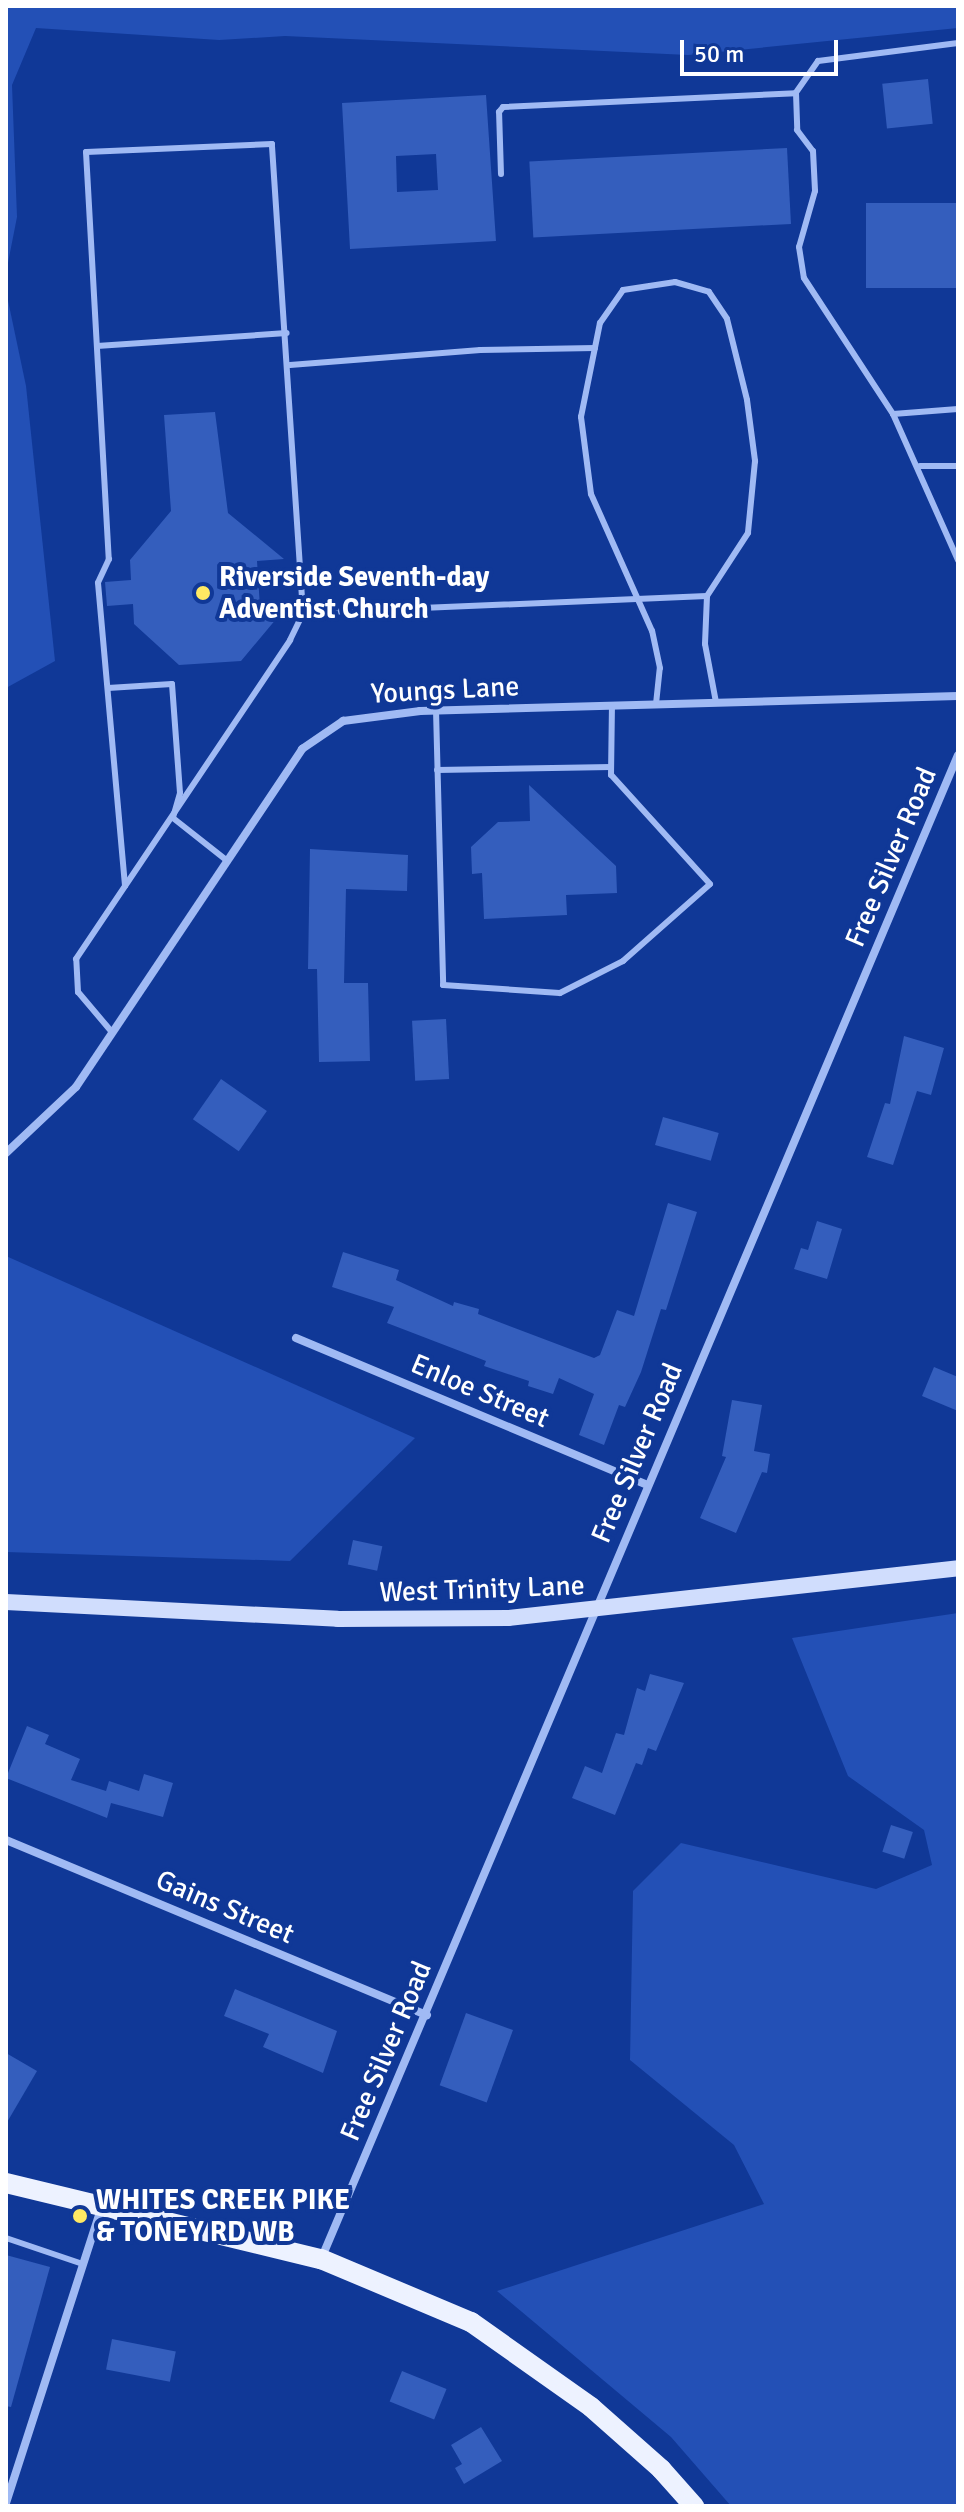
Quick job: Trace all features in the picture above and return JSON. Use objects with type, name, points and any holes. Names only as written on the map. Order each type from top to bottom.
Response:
[{"type":"main road","name":"West Trinity Lane","points":[[6,1602],[338,1619],[508,1618],[958,1568]]},
{"type":"main road","points":[[6,2183],[101,2209],[321,2259],[471,2322],[591,2407],[661,2469],[694,2506]]},
{"type":"street","name":"Youngs Lane","points":[[6,1153],[47,1120],[76,1087],[283,773],[322,732],[372,714],[436,710],[958,696]]},
{"type":"street","name":"Free Silver Road","points":[[321,2259],[427,2015],[591,1611],[648,1485],[958,755]]},
{"type":"street","name":"Enloe Street","points":[[296,1338],[648,1485]]},
{"type":"street","name":"Gains Street","points":[[6,1840],[427,2015]]},
{"type":"street","points":[[6,2503],[101,2209]]},
{"type":"lane","points":[[958,43],[818,61],[796,93],[797,130],[813,151],[815,191],[799,262],[804,278],[893,414],[920,466],[958,560]]},
{"type":"lane","points":[[501,174],[503,107],[796,93]]},
{"type":"lane","points":[[111,1031],[87,1007],[74,974],[76,959],[173,818],[303,613],[290,365],[281,305],[272,144],[86,152],[109,559],[98,583],[125,886]]},
{"type":"lane","points":[[656,704],[660,668],[652,631],[591,494],[581,417],[600,323],[623,290],[645,283],[675,282],[709,292],[727,319],[747,400],[755,461],[748,533],[707,596],[705,644],[716,702]]},
{"type":"lane","points":[[97,346],[287,333]]},
{"type":"lane","points":[[290,365],[480,350],[595,348]]},
{"type":"lane","points":[[893,414],[958,409]]},
{"type":"lane","points":[[920,466],[958,466]]},
{"type":"lane","points":[[303,613],[707,596]]},
{"type":"lane","points":[[108,688],[172,684],[180,793],[173,818]]},
{"type":"lane","points":[[436,710],[443,985],[560,993],[623,961],[710,884],[611,775],[612,705]]},
{"type":"lane","points":[[437,770],[611,767]]},
{"type":"lane","points":[[173,818],[225,859]]},
{"type":"lane","points":[[6,2238],[83,2264]]},
{"type":"shaded area","points":[[6,6],[958,6],[958,28],[688,55],[285,36],[219,40],[36,28],[12,85],[17,217],[6,273]]},
{"type":"shaded area","points":[[6,291],[26,386],[55,661],[6,688]]},
{"type":"shaded area","points":[[6,1256],[415,1438],[290,1561],[6,1552]]},
{"type":"shaded area","points":[[958,1613],[958,2506],[731,2506],[671,2437],[497,2291],[764,2204],[734,2145],[630,2060],[633,1891],[681,1843],[876,1889],[932,1865],[924,1830],[848,1776],[792,1638]]},
{"type":"building","points":[[928,79],[933,124],[887,129],[882,84]]},
{"type":"building","points":[[486,95],[496,241],[350,249],[342,103]],"holes":[[[436,154],[438,190],[397,192],[396,156]]]},
{"type":"building","points":[[787,148],[791,224],[533,237],[529,162]]},
{"type":"building","points":[[866,203],[958,203],[958,288],[866,288]]},
{"type":"building","points":[[215,412],[228,513],[284,559],[257,561],[260,607],[287,606],[241,661],[179,665],[134,624],[133,604],[107,606],[105,582],[131,580],[130,560],[171,511],[164,415]]},
{"type":"building","points":[[529,785],[616,866],[617,893],[566,895],[567,915],[484,919],[482,873],[472,874],[471,847],[498,822],[530,821]]},
{"type":"building","points":[[310,849],[408,855],[407,891],[346,889],[344,983],[368,983],[370,1061],[319,1062],[317,969],[308,969]]},
{"type":"building","points":[[446,1019],[449,1079],[415,1081],[412,1021]]},
{"type":"building","points":[[904,1036],[944,1048],[931,1095],[917,1091],[893,1165],[867,1157],[885,1103],[890,1104]]},
{"type":"building","points":[[221,1079],[267,1111],[239,1151],[193,1119]]},
{"type":"building","points":[[663,1117],[719,1133],[711,1161],[655,1145]]},
{"type":"building","points":[[668,1203],[697,1212],[666,1310],[661,1309],[641,1372],[625,1407],[619,1405],[604,1445],[579,1435],[594,1394],[559,1378],[553,1394],[528,1386],[529,1381],[484,1366],[486,1361],[387,1323],[394,1307],[332,1287],[343,1252],[399,1270],[396,1280],[453,1306],[454,1302],[479,1309],[478,1314],[594,1358],[600,1355],[617,1310],[634,1316]]},
{"type":"building","points":[[817,1221],[842,1229],[827,1279],[794,1269],[801,1248],[808,1250]]},
{"type":"building","points":[[934,1367],[958,1377],[958,1411],[922,1396]]},
{"type":"building","points":[[732,1400],[762,1405],[754,1451],[770,1454],[767,1473],[762,1472],[736,1533],[700,1518],[726,1457],[722,1456]]},
{"type":"building","points":[[353,1540],[382,1546],[377,1571],[348,1564]]},
{"type":"building","points":[[650,1674],[684,1683],[656,1751],[648,1748],[642,1765],[636,1763],[615,1815],[572,1798],[585,1766],[602,1773],[616,1733],[624,1735],[637,1688],[645,1691]]},
{"type":"building","points":[[27,1726],[49,1735],[45,1744],[80,1759],[71,1780],[106,1791],[109,1781],[139,1791],[144,1774],[173,1783],[163,1817],[111,1803],[107,1818],[6,1778]]},
{"type":"building","points":[[891,1825],[913,1832],[904,1859],[882,1852]]},
{"type":"building","points":[[235,1989],[337,2031],[323,2073],[263,2047],[269,2034],[224,2016]]},
{"type":"building","points":[[466,2013],[513,2030],[487,2102],[440,2085]]},
{"type":"building","points":[[6,2053],[37,2071],[6,2124]]},
{"type":"building","points":[[6,2255],[50,2267],[11,2407],[6,2406]]},
{"type":"building","points":[[112,2339],[176,2351],[170,2382],[106,2369]]},
{"type":"building","points":[[402,2371],[447,2389],[434,2420],[390,2402]]},
{"type":"building","points":[[481,2427],[502,2461],[464,2484],[455,2468],[462,2464],[451,2445]]},
{"type":"place","name":"Riverside Seventh-day Adventist Church","points":[[203,593]]},
{"type":"place","name":"WHITES CREEK PIKE & TONEY RD WB","points":[[80,2216]]}]
